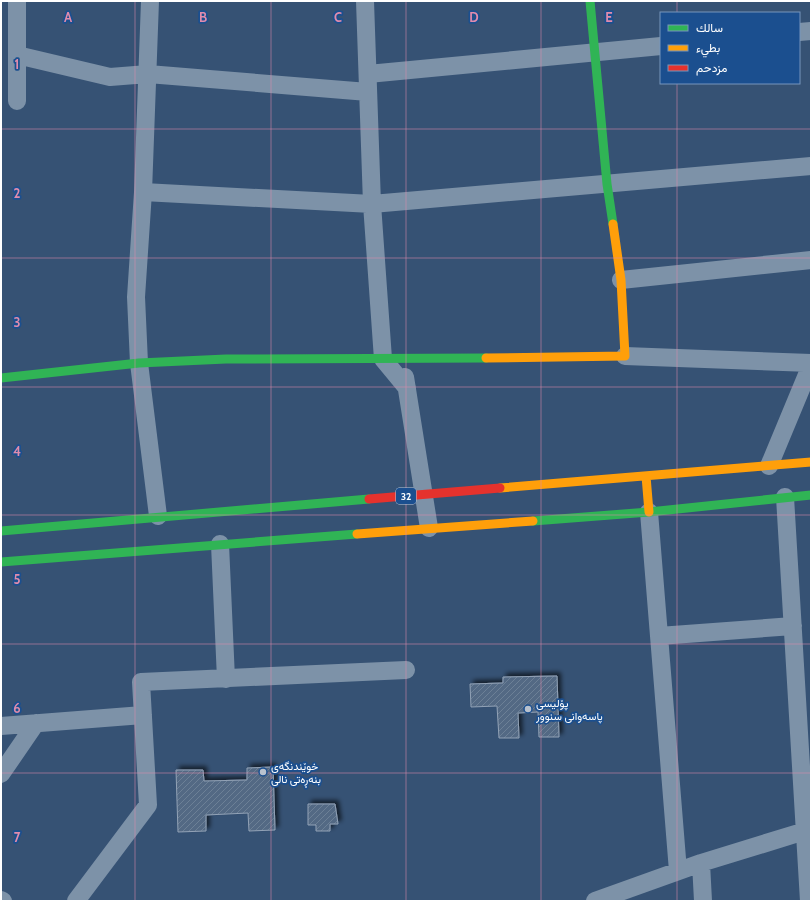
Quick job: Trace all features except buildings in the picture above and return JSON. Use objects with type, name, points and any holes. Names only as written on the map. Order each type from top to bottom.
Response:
[{"type":"main road","points":[[1,378],[139,363],[226,359],[402,360],[625,356],[621,280],[607,184],[590,1]]},
{"type":"main road","name":"32","points":[[1,531],[158,516],[811,462]]},
{"type":"main road","points":[[646,476],[649,512]]},
{"type":"main road","points":[[1,562],[649,512],[811,495]]},
{"type":"street","points":[[17,1],[17,101]]},
{"type":"street","points":[[150,1],[143,192],[136,297],[139,363],[158,516]]},
{"type":"street","points":[[364,1],[372,204],[383,359],[407,388]]},
{"type":"street","points":[[800,32],[811,31]]},
{"type":"street","points":[[368,74],[660,46]]},
{"type":"street","points":[[17,55],[110,77],[148,74],[368,92]]},
{"type":"street","points":[[143,192],[372,204],[811,166]]},
{"type":"street","points":[[621,280],[811,260]]},
{"type":"street","points":[[625,356],[811,364],[770,466]]},
{"type":"street","points":[[402,360],[424,494],[428,528]]},
{"type":"street","points":[[785,497],[809,901]]},
{"type":"street","points":[[649,512],[678,871]]},
{"type":"street","points":[[220,544],[226,679]]},
{"type":"street","points":[[659,636],[793,626]]},
{"type":"street","points":[[76,901],[148,805],[141,682],[406,670]]},
{"type":"street","points":[[1,726],[143,715]]},
{"type":"street","points":[[1,774],[36,723]]},
{"type":"street","points":[[595,901],[701,863],[805,831]]},
{"type":"street","points":[[701,863],[703,901]]},
{"type":"traffic: fast","points":[[590,1],[607,184],[613,224]]},
{"type":"traffic: fast","points":[[1,378],[139,363],[226,359],[486,358]]},
{"type":"traffic: fast","points":[[533,521],[649,512],[811,495]]},
{"type":"traffic: fast","points":[[1,531],[369,499]]},
{"type":"traffic: fast","points":[[1,562],[357,534]]},
{"type":"traffic: slow","points":[[486,358],[625,356],[621,280],[613,224]]},
{"type":"traffic: slow","points":[[500,488],[811,462]]},
{"type":"traffic: slow","points":[[646,476],[649,512]]},
{"type":"traffic: slow","points":[[357,534],[533,521]]},
{"type":"traffic: jam","points":[[369,499],[500,488]]},
{"type":"place","name":"پۆلیسی پاسەوانی سنوور","points":[[528,709]]},
{"type":"place","name":"خوێندنگەی بنەڕەتی نالی","points":[[263,772]]}]
